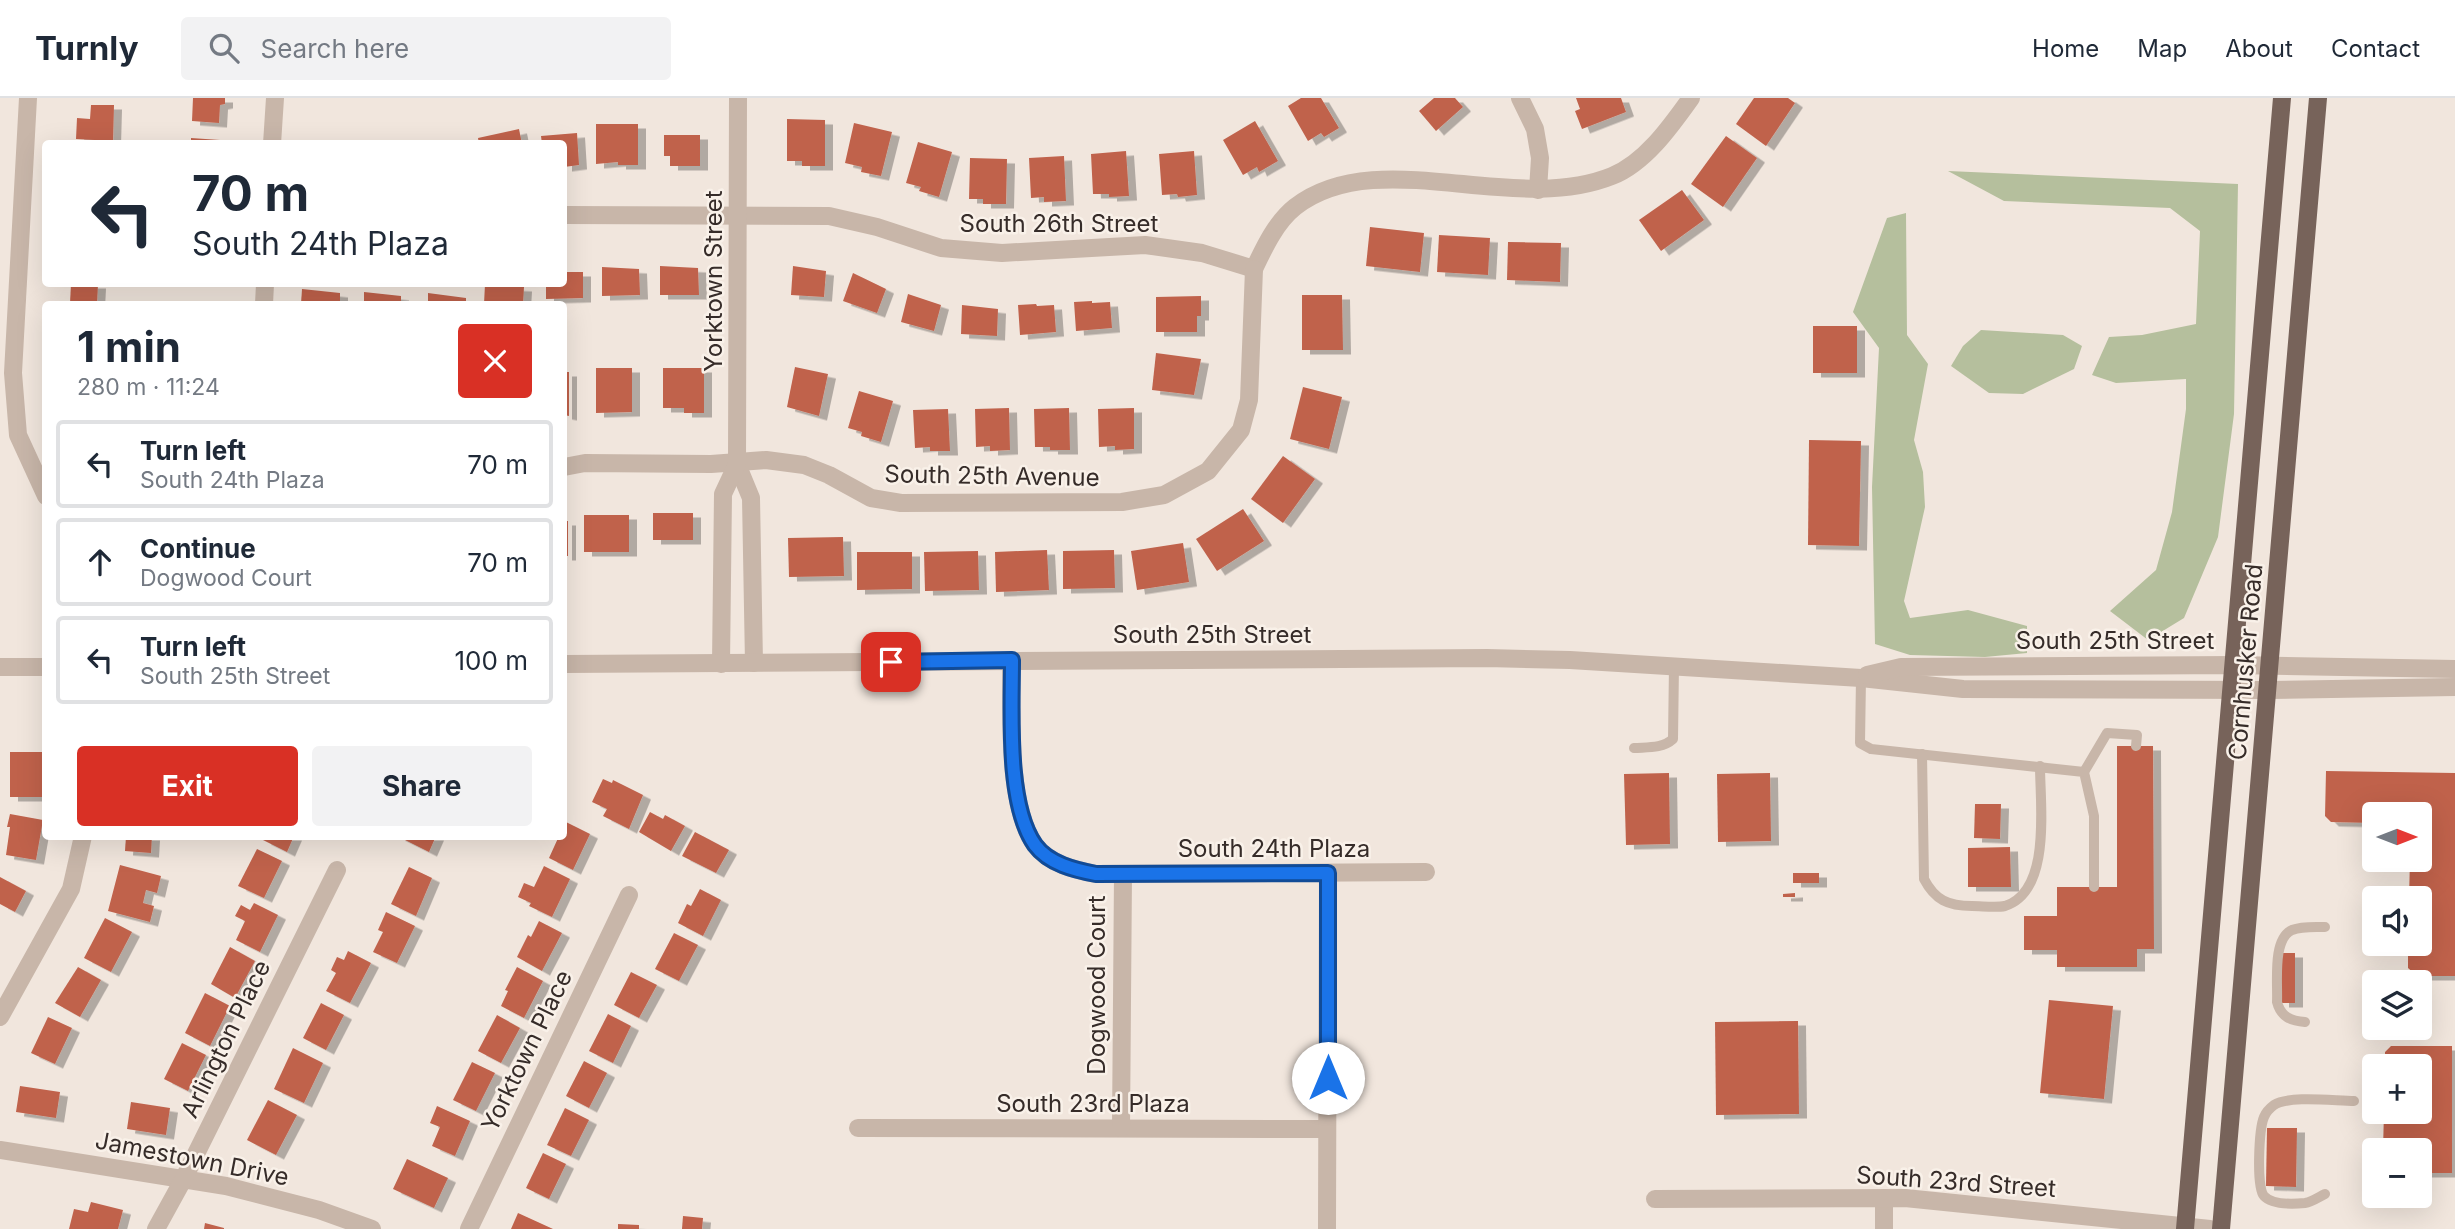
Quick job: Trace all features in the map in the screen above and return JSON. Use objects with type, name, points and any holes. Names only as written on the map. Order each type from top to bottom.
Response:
[{"type":"main road","name":"Cornhusker Road","points":[[2185,1228],[2282,98]]},
{"type":"main road","name":"Cornhusker Road","points":[[2221,1229],[2318,98]]},
{"type":"street","points":[[28,98],[13,373],[18,435],[42,487]]},
{"type":"street","points":[[272,140],[275,98]]},
{"type":"street","name":"Yorktown Street","points":[[738,98],[737,464],[751,498],[754,663]]},
{"type":"street","points":[[1520,98],[1535,129],[1540,158],[1538,190]]},
{"type":"street","points":[[1254,269],[1264,247],[1293,208],[1313,195],[1335,186],[1360,180],[1393,180],[1538,190],[1572,188],[1614,176],[1641,156],[1674,121],[1691,98]]},
{"type":"street","name":"South 26th Street","points":[[567,215],[829,216],[877,227],[941,248],[1002,253],[1145,245],[1202,253],[1254,269]]},
{"type":"street","name":"South 25th Avenue","points":[[567,466],[585,463],[737,464],[766,460],[804,465],[830,475],[871,498],[901,503],[1122,502],[1164,495],[1208,471],[1241,430],[1249,400],[1252,368],[1254,269]]},
{"type":"street","points":[[0,440],[18,435]]},
{"type":"street","name":"Yorktown Street","points":[[721,664],[723,494],[737,464]]},
{"type":"street","name":"South 25th Street","points":[[567,664],[1487,658],[1674,665],[1861,678],[1963,689],[2269,690],[2455,687]]},
{"type":"street","name":"Dogwood Court","points":[[1012,660],[1017,799],[1024,823],[1035,845],[1051,859],[1072,869],[1096,874],[1123,874],[1121,1128]]},
{"type":"street","name":"South 25th Street","points":[[1861,678],[1880,670],[1901,667],[2270,665],[2455,669]]},
{"type":"street","points":[[0,667],[42,667]]},
{"type":"street","points":[[0,1017],[71,889],[82,840]]},
{"type":"street","name":"Arlington Place","points":[[156,1229],[184,1180],[337,870]]},
{"type":"street","points":[[1327,1229],[1328,873]]},
{"type":"street","name":"South 24th Plaza","points":[[1123,874],[1426,873]]},
{"type":"street","name":"Yorktown Place","points":[[470,1229],[629,895]]},
{"type":"street","name":"South 23rd Plaza","points":[[858,1128],[1327,1129]]},
{"type":"street","name":"Jamestown Drive","points":[[0,1150],[226,1186],[282,1200],[372,1229]]},
{"type":"street","points":[[1884,1198],[1884,1229]]},
{"type":"street","name":"South 23rd Street","points":[[1655,1199],[1905,1198],[2210,1229]]},
{"type":"lane","points":[[1634,748],[1668,744],[1673,739],[1674,665]]},
{"type":"lane","points":[[1861,678],[1860,743],[1871,749],[2084,772]]},
{"type":"lane","points":[[2094,887],[2094,816],[2084,772],[2107,733],[2137,735],[2136,746]]},
{"type":"lane","points":[[1922,754],[1924,878],[1941,901],[1954,906],[2005,906],[2026,890],[2034,879],[2040,843],[2040,766]]},
{"type":"lane","points":[[2305,1022],[2287,1018],[2279,1010],[2279,948],[2283,937],[2291,930],[2325,927]]},
{"type":"lane","points":[[2325,1194],[2307,1203],[2274,1202],[2264,1196],[2259,1186],[2261,1128],[2264,1118],[2270,1108],[2280,1102],[2354,1101]]},
{"type":"green space","points":[[1948,171],[2238,184],[2234,414],[2218,537],[2184,618],[2148,640],[2110,611],[2156,570],[2172,512],[2186,409],[2186,379],[2116,383],[2092,375],[2109,337],[2142,335],[2196,324],[2200,231],[2170,208],[2004,201]]},
{"type":"green space","points":[[1906,213],[1907,335],[1928,364],[1914,440],[1923,472],[1925,507],[1904,601],[1910,618],[1968,610],[2027,626],[2027,653],[1985,657],[1910,655],[1875,644],[1872,487],[1879,348],[1853,312],[1887,218]]},
{"type":"green space","points":[[1981,330],[2063,335],[2082,346],[2074,369],[2023,394],[1989,393],[1951,366],[1963,346]]},
{"type":"building","points":[[193,98],[225,98],[225,104],[220,105],[219,123],[192,121]]},
{"type":"building","points":[[1301,98],[1321,98],[1339,128],[1324,137],[1321,133],[1308,141],[1288,106]]},
{"type":"building","points":[[1434,98],[1455,98],[1463,107],[1436,131],[1419,111]]},
{"type":"building","points":[[1576,98],[1621,98],[1626,112],[1582,129],[1575,111],[1580,109]]},
{"type":"building","points":[[1754,98],[1788,98],[1795,103],[1766,146],[1736,124]]},
{"type":"building","points":[[91,105],[114,105],[113,140],[76,139],[77,118],[90,119]]},
{"type":"building","points":[[787,119],[825,120],[825,166],[802,166],[802,161],[787,161]]},
{"type":"building","points":[[1255,121],[1278,161],[1259,172],[1257,167],[1243,175],[1223,140]]},
{"type":"building","points":[[854,123],[892,132],[881,176],[861,172],[862,167],[845,163]]},
{"type":"building","points":[[596,124],[638,124],[638,165],[618,165],[618,162],[596,164]]},
{"type":"building","points":[[519,129],[521,140],[478,140]]},
{"type":"building","points":[[577,133],[579,165],[567,167],[567,140],[542,140],[541,136]]},
{"type":"building","points":[[664,135],[700,135],[700,166],[670,166],[670,156],[664,156]]},
{"type":"building","points":[[1726,136],[1757,158],[1723,207],[1691,184]]},
{"type":"building","points":[[918,142],[952,152],[939,197],[919,191],[921,187],[906,183]]},
{"type":"building","points":[[1126,151],[1129,196],[1109,197],[1109,194],[1093,194],[1091,154]]},
{"type":"building","points":[[1194,151],[1197,195],[1162,195],[1159,154]]},
{"type":"building","points":[[1064,156],[1066,201],[1044,202],[1044,197],[1031,198],[1029,158]]},
{"type":"building","points":[[970,158],[1007,159],[1006,204],[983,204],[983,199],[969,199]]},
{"type":"building","points":[[1682,190],[1704,220],[1661,251],[1639,220]]},
{"type":"building","points":[[1370,227],[1424,233],[1420,272],[1366,266]]},
{"type":"building","points":[[1439,235],[1490,238],[1488,275],[1437,272]]},
{"type":"building","points":[[1508,242],[1561,243],[1560,282],[1507,280]]},
{"type":"building","points":[[660,266],[698,268],[699,295],[660,295]]},
{"type":"building","points":[[793,266],[826,271],[824,297],[791,295]]},
{"type":"building","points":[[602,267],[639,269],[640,295],[602,296]]},
{"type":"building","points":[[567,272],[583,272],[583,298],[546,299],[546,287],[567,287]]},
{"type":"building","points":[[853,273],[886,289],[877,313],[843,301]]},
{"type":"building","points":[[71,287],[98,287],[97,301],[70,301]]},
{"type":"building","points":[[485,287],[524,287],[523,301],[484,301]]},
{"type":"building","points":[[302,289],[340,293],[340,301],[301,301]]},
{"type":"building","points":[[364,292],[401,296],[401,301],[364,301]]},
{"type":"building","points":[[428,293],[466,298],[466,301],[428,301]]},
{"type":"building","points":[[908,294],[941,305],[934,331],[901,322]]},
{"type":"building","points":[[1302,295],[1342,295],[1343,350],[1302,350]]},
{"type":"building","points":[[1201,296],[1201,316],[1197,316],[1197,332],[1156,332],[1156,297]]},
{"type":"building","points":[[1074,302],[1110,302],[1112,328],[1076,331]]},
{"type":"building","points":[[962,305],[998,309],[997,336],[961,334]]},
{"type":"building","points":[[1018,305],[1054,305],[1056,332],[1020,335]]},
{"type":"building","points":[[1813,326],[1857,326],[1857,373],[1813,373]]},
{"type":"building","points":[[1156,353],[1201,359],[1194,395],[1152,390]]},
{"type":"building","points":[[795,367],[828,374],[819,416],[787,407]]},
{"type":"building","points":[[596,368],[632,368],[632,412],[596,413]]},
{"type":"building","points":[[663,368],[704,368],[704,413],[684,413],[684,408],[663,408]]},
{"type":"building","points":[[567,372],[569,372],[567,416]]},
{"type":"building","points":[[1303,387],[1342,397],[1329,449],[1290,439]]},
{"type":"building","points":[[859,391],[893,401],[881,442],[861,436],[862,432],[848,428]]},
{"type":"building","points":[[1009,408],[1010,450],[990,451],[990,446],[976,447],[975,409]]},
{"type":"building","points":[[1069,408],[1070,450],[1035,447],[1034,409]]},
{"type":"building","points":[[1134,408],[1134,449],[1099,447],[1098,409]]},
{"type":"building","points":[[948,409],[950,451],[930,451],[930,447],[915,448],[913,410]]},
{"type":"building","points":[[1809,440],[1861,441],[1859,546],[1808,545]]},
{"type":"building","points":[[1283,456],[1315,479],[1283,523],[1251,499]]},
{"type":"building","points":[[1243,509],[1264,541],[1217,571],[1196,539]]},
{"type":"building","points":[[653,513],[693,513],[693,540],[653,540]]},
{"type":"building","points":[[584,515],[629,515],[629,552],[584,552]]},
{"type":"building","points":[[567,521],[568,521],[567,556]]},
{"type":"building","points":[[843,537],[844,576],[789,577],[788,538]]},
{"type":"building","points":[[1183,543],[1189,582],[1137,590],[1131,551]]},
{"type":"building","points":[[1047,550],[1049,590],[996,592],[995,552]]},
{"type":"building","points":[[1114,550],[1115,588],[1063,589],[1063,551]]},
{"type":"building","points":[[978,551],[979,590],[925,591],[924,552]]},
{"type":"building","points":[[857,552],[912,552],[912,589],[857,590]]},
{"type":"building","points":[[2117,746],[2153,746],[2154,949],[2137,949],[2137,967],[2057,967],[2057,950],[2024,950],[2024,916],[2057,916],[2057,887],[2117,887]]},
{"type":"building","points":[[10,752],[42,752],[42,797],[10,797]]},
{"type":"building","points":[[2326,771],[2455,773],[2455,976],[2432,976],[2432,970],[2408,968],[2408,956],[2432,956],[2432,886],[2409,886],[2410,872],[2432,872],[2432,802],[2362,802],[2362,823],[2331,822],[2325,816]]},
{"type":"building","points":[[1669,773],[1670,844],[1626,845],[1624,774]]},
{"type":"building","points":[[1770,773],[1771,841],[1718,842],[1717,774]]},
{"type":"building","points":[[603,779],[612,783],[613,780],[643,795],[629,829],[603,816],[607,809],[592,802]]},
{"type":"building","points":[[1975,804],[2001,804],[2000,839],[1974,838]]},
{"type":"building","points":[[650,812],[663,819],[665,815],[685,826],[671,851],[639,832]]},
{"type":"building","points":[[10,814],[42,820],[36,860],[6,855],[10,827],[7,827]]},
{"type":"building","points":[[567,822],[590,834],[573,870],[549,858],[557,840],[567,840]]},
{"type":"building","points":[[695,832],[729,850],[716,873],[682,856]]},
{"type":"building","points":[[126,840],[152,840],[151,853],[125,851]]},
{"type":"building","points":[[263,840],[292,840],[287,852]]},
{"type":"building","points":[[405,840],[434,840],[429,852]]},
{"type":"building","points":[[2010,847],[2011,887],[1968,887],[1968,848]]},
{"type":"building","points":[[257,849],[282,861],[264,898],[238,886]]},
{"type":"building","points":[[120,865],[161,876],[157,893],[146,890],[143,903],[154,906],[150,922],[108,911]]},
{"type":"building","points":[[544,866],[570,879],[552,917],[529,906],[531,903],[518,897],[524,883],[534,887]]},
{"type":"building","points":[[409,867],[432,878],[416,916],[391,904]]},
{"type":"building","points":[[1793,873],[1819,873],[1819,883],[1793,883]]},
{"type":"building","points":[[0,877],[26,891],[15,912],[0,904]]},
{"type":"building","points":[[700,889],[721,900],[703,936],[678,923],[687,904],[691,906]]},
{"type":"building","points":[[1795,893],[1795,897],[1783,897],[1783,894]]},
{"type":"building","points":[[254,903],[278,915],[260,952],[236,940],[245,921],[235,916],[241,905],[250,910]]},
{"type":"building","points":[[386,912],[415,926],[397,963],[373,952],[383,932],[378,930]]},
{"type":"building","points":[[105,918],[132,932],[111,972],[84,958]]},
{"type":"building","points":[[539,921],[562,933],[542,971],[517,957]]},
{"type":"building","points":[[674,933],[698,945],[679,981],[655,969]]},
{"type":"building","points":[[230,947],[255,961],[235,998],[211,984]]},
{"type":"building","points":[[348,951],[371,963],[350,1003],[326,991],[336,973],[331,970],[337,957],[344,960]]},
{"type":"building","points":[[2281,953],[2295,953],[2295,1003],[2281,1003]]},
{"type":"building","points":[[78,967],[101,980],[80,1017],[55,1003]]},
{"type":"building","points":[[517,967],[543,981],[524,1018],[501,1006],[508,991],[505,990]]},
{"type":"building","points":[[631,972],[657,985],[639,1018],[614,1005]]},
{"type":"building","points":[[205,993],[230,1006],[210,1046],[185,1033]]},
{"type":"building","points":[[2049,1000],[2113,1006],[2104,1099],[2040,1093]]},
{"type":"building","points":[[321,1003],[344,1015],[326,1050],[303,1038]]},
{"type":"building","points":[[608,1014],[631,1026],[613,1063],[589,1051]]},
{"type":"building","points":[[497,1015],[520,1028],[501,1063],[478,1051]]},
{"type":"building","points":[[48,1017],[72,1028],[55,1064],[31,1053]]},
{"type":"building","points":[[1798,1021],[1799,1114],[1716,1115],[1715,1022]]},
{"type":"building","points":[[182,1043],[206,1055],[188,1091],[164,1079]]},
{"type":"building","points":[[2391,1046],[2452,1046],[2452,1173],[2432,1173],[2432,1138],[2383,1138],[2384,1124],[2432,1124],[2432,1054],[2385,1052]]},
{"type":"building","points":[[293,1048],[323,1063],[304,1103],[274,1089]]},
{"type":"building","points":[[584,1061],[607,1073],[589,1108],[566,1096]]},
{"type":"building","points":[[472,1062],[495,1073],[476,1111],[453,1100]]},
{"type":"building","points":[[20,1086],[60,1092],[56,1118],[16,1112]]},
{"type":"building","points":[[268,1100],[297,1115],[276,1155],[247,1140]]},
{"type":"building","points":[[131,1102],[170,1108],[166,1135],[127,1129]]},
{"type":"building","points":[[437,1106],[470,1121],[455,1156],[432,1146],[440,1127],[430,1123]]},
{"type":"building","points":[[565,1108],[589,1120],[571,1156],[547,1145]]},
{"type":"building","points":[[2267,1128],[2297,1128],[2296,1187],[2266,1186]]},
{"type":"building","points":[[543,1153],[566,1164],[549,1199],[526,1188]]},
{"type":"building","points":[[407,1159],[448,1178],[434,1208],[393,1189]]},
{"type":"building","points":[[91,1202],[123,1210],[118,1229],[69,1229],[74,1209],[88,1212]]},
{"type":"building","points":[[518,1213],[553,1229],[511,1229]]},
{"type":"building","points":[[683,1216],[703,1218],[702,1229],[682,1229]]},
{"type":"building","points":[[205,1223],[224,1228],[224,1229],[204,1229]]},
{"type":"building","points":[[618,1224],[639,1225],[639,1229],[618,1229]]},
{"type":"route","points":[[891,662],[1012,660],[1017,799],[1024,823],[1035,845],[1051,859],[1072,869],[1096,874],[1328,873],[1328,1078]]}]
